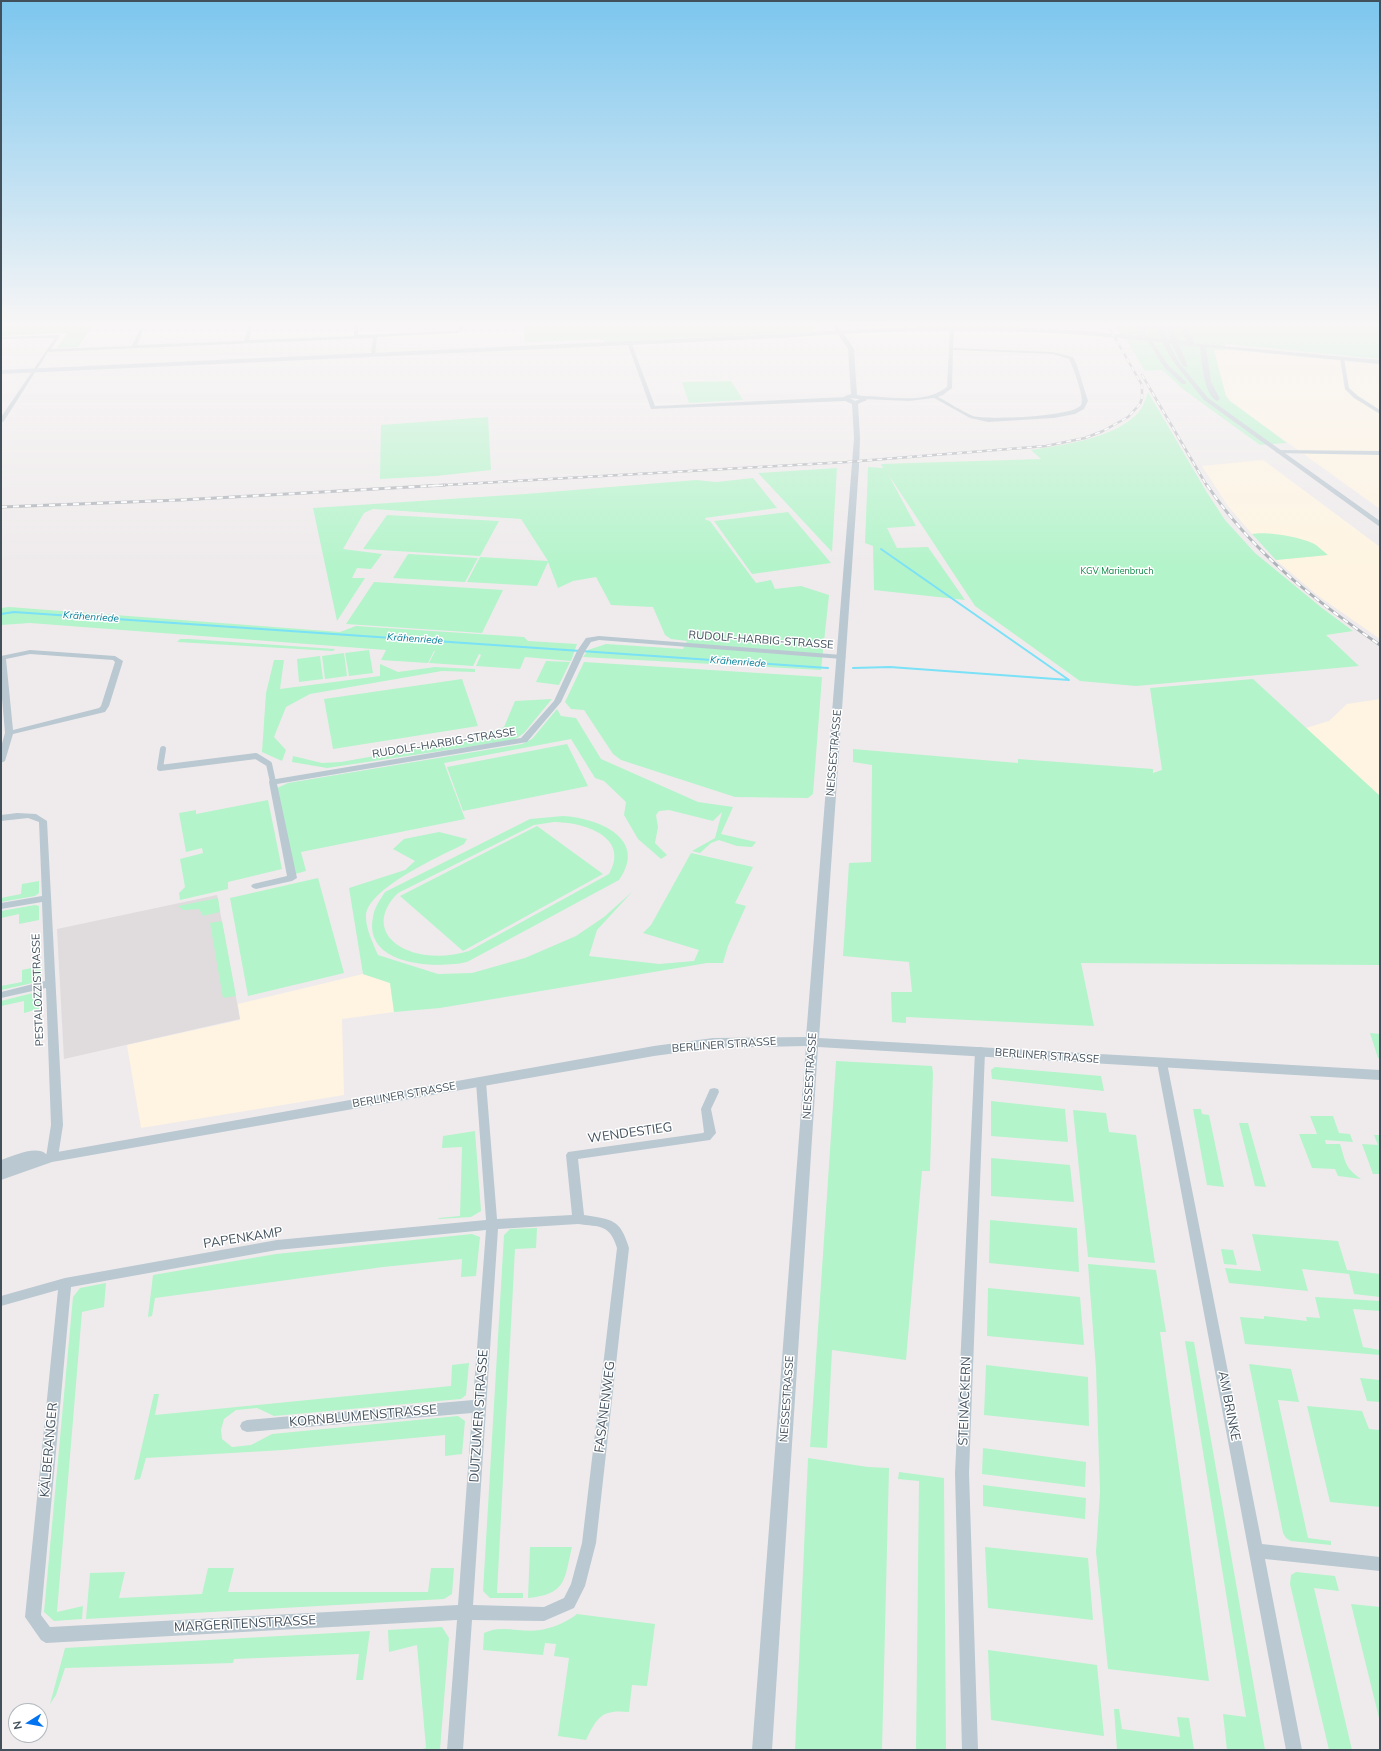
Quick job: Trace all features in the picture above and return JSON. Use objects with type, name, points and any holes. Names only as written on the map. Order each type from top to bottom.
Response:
[{"type":"street","points":[[652,406],[653,408],[702,406]]},
{"type":"street","name":"NEISSESTRASSE","points":[[762,1750],[812,1042],[856,466],[858,406]]},
{"type":"street","points":[[951,406],[972,417],[988,420],[1066,414],[1079,410],[1083,406]]},
{"type":"street","points":[[1216,406],[1380,517]]},
{"type":"street","points":[[1225,406],[1284,453],[1380,525]]},
{"type":"street","points":[[1370,406],[1380,412]]},
{"type":"street","points":[[1,420],[4,411]]},
{"type":"street","points":[[1284,453],[1380,453]]},
{"type":"street","name":"RUDOLF-HARBIG-STRASSE","points":[[273,782],[524,740],[557,702],[581,650],[589,640],[599,638],[842,657]]},
{"type":"street","points":[[1,761],[9,733],[2,658],[30,652],[115,658],[119,661],[105,706],[102,710],[9,733]]},
{"type":"street","points":[[163,749],[160,768],[256,756],[269,764],[292,878],[256,886]]},
{"type":"street","name":"PESTALOZZISTRASSE","points":[[1,818],[28,815],[37,816],[43,821],[49,984],[57,1125],[52,1157]]},
{"type":"street","points":[[1,906],[46,898]]},
{"type":"street","points":[[1,995],[49,984]]},
{"type":"street","name":"BERLINER STRASSE","points":[[1,1174],[52,1157],[654,1051],[714,1043],[780,1040],[1380,1075]]},
{"type":"street","name":"STEINACKERN","points":[[970,1750],[962,1473],[980,1051]]},
{"type":"street","name":"AM BRINKE","points":[[1162,1063],[1294,1750]]},
{"type":"street","name":"DUTZUMER STRASSE","points":[[455,1750],[492,1224],[481,1082]]},
{"type":"street","name":"WENDESTIEG","points":[[578,1219],[572,1155],[706,1137],[710,1133],[706,1109],[714,1092]]},
{"type":"street","name":"BERLINER STRASSE","points":[[1,1165],[34,1156],[52,1157]]},
{"type":"street","name":"FASANENWEG","points":[[465,1612],[544,1614],[569,1603],[578,1586],[589,1543],[623,1248],[619,1234],[609,1224],[578,1219],[492,1224]]},
{"type":"street","name":"PAPENKAMP","points":[[1,1301],[65,1283],[277,1245],[492,1224]]},
{"type":"street","name":"KÄLBERANGER","points":[[33,1617],[65,1283]]},
{"type":"street","name":"KORNBLUMENSTRASSE","points":[[247,1426],[480,1406]]},
{"type":"street","points":[[1256,1551],[1380,1564]]},
{"type":"street","name":"MARGERITENSTRASSE","points":[[33,1617],[46,1635],[465,1612]]},
{"type":"shaded area","points":[[1237,406],[1380,406],[1380,509]]},
{"type":"shaded area","points":[[1263,460],[1380,547],[1380,639],[1317,595],[1276,560],[1327,555],[1295,538],[1271,534],[1252,534],[1228,506],[1202,466]]},
{"type":"shaded area","points":[[1380,699],[1380,796],[1306,728],[1329,721],[1347,704]]},
{"type":"shaded area","points":[[217,895],[240,1019],[64,1059],[57,929]]},
{"type":"shaded area","points":[[363,974],[390,983],[394,1012],[342,1019],[344,1095],[141,1128],[127,1045],[240,1020],[238,1004]]},
{"type":"green space","name":"KGV Marienbruch","points":[[1142,406],[1156,406],[1206,491],[1225,520],[1255,553],[1322,608],[1353,631],[1326,635],[1359,666],[1136,686],[1080,681],[975,606],[888,474],[916,526],[887,528],[897,548],[928,547],[965,600],[874,590],[873,546],[865,543],[868,467],[883,468],[881,464],[1041,459],[1031,450],[1057,446],[1100,436],[1125,424],[1140,411]]},
{"type":"green space","points":[[1206,406],[1236,406],[1287,443],[1260,445]]},
{"type":"green space","points":[[488,417],[491,470],[436,476],[380,479],[381,425]]},
{"type":"green space","points":[[837,468],[832,552],[758,473]]},
{"type":"green space","points":[[753,478],[777,508],[705,518],[706,520],[710,521],[756,583],[771,580],[775,589],[801,586],[829,595],[821,670],[583,657],[588,650],[606,644],[683,649],[687,641],[671,639],[665,635],[653,607],[611,605],[596,577],[573,581],[558,588],[548,562],[537,586],[467,582],[480,557],[548,561],[521,519],[373,509],[364,513],[343,549],[382,554],[371,569],[357,568],[352,578],[365,578],[337,621],[313,508],[525,494],[696,480],[716,482]]},
{"type":"green space","points":[[788,512],[831,563],[752,574],[714,521]]},
{"type":"green space","points":[[387,515],[499,521],[480,556],[363,549]]},
{"type":"green space","points":[[1266,533],[1303,539],[1316,545],[1328,555],[1276,560],[1252,534]]},
{"type":"green space","points":[[408,554],[478,558],[465,582],[393,578]]},
{"type":"green space","points":[[374,582],[503,590],[482,633],[346,624]]},
{"type":"green space","points":[[9,607],[340,632],[356,626],[524,637],[528,641],[577,644],[571,661],[525,657],[520,669],[476,666],[481,655],[479,654],[473,666],[429,663],[435,651],[428,663],[381,660],[386,650],[30,623],[1,625],[1,608]]},
{"type":"green space","points":[[180,639],[335,649],[333,651],[177,642]]},
{"type":"green space","points":[[369,650],[373,673],[349,676],[345,653]]},
{"type":"green space","points":[[344,653],[347,676],[325,679],[322,656]]},
{"type":"green space","points":[[320,656],[323,679],[299,682],[297,659]]},
{"type":"green space","points":[[274,660],[284,660],[280,689],[380,676],[380,664],[398,672],[435,667],[475,669],[475,672],[442,671],[310,694],[286,707],[274,737],[286,750],[282,761],[262,752],[266,693]]},
{"type":"green space","points":[[546,661],[570,662],[559,685],[536,682]]},
{"type":"green space","points":[[584,662],[822,677],[813,794],[808,798],[735,797],[621,760],[613,754],[584,710],[571,709],[565,702]]},
{"type":"green space","points":[[462,679],[478,726],[333,749],[324,699]]},
{"type":"green space","points":[[1253,679],[1380,796],[1380,965],[1081,963],[1094,1026],[906,1017],[906,1023],[892,1022],[891,992],[912,992],[909,962],[843,956],[849,863],[871,862],[872,765],[853,762],[853,749],[1018,763],[1018,759],[1153,769],[1153,773],[1162,770],[1150,688]]},
{"type":"green space","points":[[552,699],[524,733],[514,740],[327,768],[292,762],[293,756],[322,763],[341,762],[475,738],[504,727],[515,701]]},
{"type":"green space","points":[[557,709],[561,716],[576,718],[601,759],[698,802],[733,807],[721,834],[756,842],[752,847],[737,846],[719,840],[711,843],[700,853],[692,851],[715,838],[722,812],[713,821],[669,810],[659,811],[656,815],[658,827],[655,843],[667,855],[661,859],[638,839],[624,815],[626,802],[604,781],[595,778],[571,739],[444,763],[465,819],[301,852],[306,871],[295,874],[277,788],[288,783],[522,744],[532,739]]},
{"type":"green space","points":[[567,744],[588,786],[463,811],[447,767]]},
{"type":"green space","points":[[268,800],[282,869],[228,882],[228,889],[180,900],[179,893],[185,887],[180,859],[203,853],[202,848],[186,852],[179,813],[196,810],[196,814]]},
{"type":"green space","points":[[563,816],[576,818],[604,826],[615,833],[623,842],[628,853],[627,865],[619,880],[467,962],[438,965],[421,964],[390,955],[379,946],[373,933],[373,917],[376,907],[385,892],[530,819]],"holes":[[[554,822],[590,828],[609,841],[614,850],[614,861],[609,874],[469,951],[458,954],[437,956],[413,952],[393,941],[387,933],[384,924],[385,915],[389,904],[398,893],[534,825]]]},
{"type":"green space","points":[[537,826],[603,874],[463,951],[400,896]]},
{"type":"green space","points":[[439,832],[467,839],[464,844],[406,874],[378,895],[369,906],[366,917],[368,931],[378,955],[438,974],[472,973],[525,958],[576,936],[604,917],[632,892],[597,930],[589,956],[659,964],[694,961],[699,950],[643,933],[651,925],[691,853],[753,867],[735,903],[746,906],[728,946],[723,963],[707,963],[440,1008],[394,1012],[390,983],[363,974],[349,888],[405,870],[415,861],[393,849],[404,839]]},
{"type":"green space","points":[[318,878],[344,973],[248,996],[230,898]]},
{"type":"green space","points":[[39,881],[39,893],[35,896],[1,902],[1,898],[21,894],[22,884]]},
{"type":"green space","points":[[218,898],[220,912],[203,916],[199,909],[183,910],[178,906]]},
{"type":"green space","points":[[35,905],[39,906],[39,920],[19,924],[19,914],[1,918],[1,911]]},
{"type":"green space","points":[[222,921],[236,996],[223,998],[210,923]]},
{"type":"green space","points":[[41,966],[41,978],[37,982],[1,990],[1,986],[22,982],[22,970]]},
{"type":"green space","points":[[37,992],[42,994],[42,1008],[24,1013],[24,1001],[1,1006],[1,1001]]},
{"type":"green space","points":[[1370,1033],[1380,1034],[1380,1058],[1378,1058]]},
{"type":"green space","points":[[836,1061],[932,1066],[933,1073],[930,1171],[922,1171],[906,1360],[832,1350],[827,1448],[810,1447]]},
{"type":"green space","points":[[995,1067],[1101,1076],[1104,1091],[992,1079],[991,1070]]},
{"type":"green space","points":[[991,1101],[1065,1109],[1068,1142],[991,1136]]},
{"type":"green space","points":[[1193,1109],[1201,1109],[1202,1114],[1209,1115],[1224,1187],[1207,1185]]},
{"type":"green space","points":[[1073,1110],[1106,1113],[1109,1132],[1136,1135],[1155,1263],[1088,1257]]},
{"type":"green space","points":[[1310,1116],[1333,1116],[1339,1133],[1350,1134],[1353,1142],[1325,1140],[1326,1144],[1340,1144],[1348,1167],[1361,1179],[1338,1176],[1335,1169],[1312,1168],[1299,1134],[1317,1134]]},
{"type":"green space","points":[[1239,1123],[1248,1123],[1266,1187],[1255,1186]]},
{"type":"green space","points":[[475,1131],[481,1211],[471,1217],[438,1219],[460,1216],[462,1147],[442,1148],[443,1136]]},
{"type":"green space","points":[[1374,1135],[1380,1135],[1380,1174],[1373,1174],[1362,1144],[1378,1145]]},
{"type":"green space","points":[[991,1158],[1070,1165],[1074,1202],[991,1196]]},
{"type":"green space","points":[[990,1220],[1077,1228],[1079,1272],[989,1263]]},
{"type":"green space","points":[[537,1228],[536,1248],[515,1249],[497,1593],[523,1593],[523,1598],[490,1598],[483,1591],[504,1235],[510,1229]]},
{"type":"green space","points":[[472,1234],[480,1237],[476,1276],[461,1277],[462,1259],[383,1267],[155,1298],[152,1316],[148,1317],[153,1275],[276,1254]]},
{"type":"green space","points":[[1252,1234],[1338,1241],[1347,1270],[1380,1274],[1380,1297],[1354,1294],[1349,1274],[1302,1269],[1308,1291],[1229,1283],[1225,1268],[1261,1271]]},
{"type":"green space","points":[[1221,1249],[1233,1250],[1237,1265],[1224,1264]]},
{"type":"green space","points":[[1088,1264],[1156,1270],[1166,1332],[1160,1332],[1209,1681],[1108,1669],[1096,1552],[1100,1492],[1096,1369]]},
{"type":"green space","points":[[106,1283],[104,1307],[82,1312],[57,1612],[83,1606],[82,1619],[54,1621],[44,1612],[73,1297],[80,1288]]},
{"type":"green space","points":[[988,1288],[1080,1297],[1084,1345],[987,1336]]},
{"type":"green space","points":[[1315,1297],[1380,1301],[1380,1311],[1353,1309],[1363,1347],[1380,1350],[1380,1355],[1245,1344],[1240,1317],[1264,1319],[1264,1316],[1307,1321],[1306,1317],[1320,1318]]},
{"type":"green space","points":[[1185,1341],[1194,1342],[1265,1750],[1227,1750],[1223,1714],[1246,1717]]},
{"type":"green space","points":[[469,1363],[466,1395],[461,1399],[274,1416],[257,1408],[236,1410],[224,1419],[221,1430],[222,1439],[232,1447],[251,1445],[272,1434],[458,1416],[465,1421],[462,1454],[445,1456],[445,1435],[283,1450],[146,1458],[140,1479],[134,1480],[154,1394],[159,1394],[155,1415],[451,1386],[452,1365]]},
{"type":"green space","points":[[1249,1364],[1291,1369],[1299,1402],[1278,1400],[1308,1538],[1331,1541],[1331,1545],[1291,1541],[1286,1538],[1283,1533]]},
{"type":"green space","points":[[986,1365],[1088,1377],[1089,1426],[984,1415]]},
{"type":"green space","points":[[1360,1378],[1380,1380],[1380,1402],[1367,1401]]},
{"type":"green space","points":[[1307,1406],[1362,1411],[1369,1429],[1380,1430],[1380,1507],[1330,1502]]},
{"type":"green space","points":[[983,1448],[1086,1462],[1085,1487],[982,1474]]},
{"type":"green space","points":[[808,1458],[868,1467],[889,1468],[882,1750],[795,1750]]},
{"type":"green space","points":[[899,1472],[944,1478],[946,1750],[916,1750],[919,1481],[898,1479]]},
{"type":"green space","points":[[983,1485],[1086,1498],[1085,1519],[983,1506]]},
{"type":"green space","points":[[530,1547],[572,1547],[565,1577],[557,1589],[541,1596],[528,1598]]},
{"type":"green space","points":[[985,1547],[1088,1558],[1093,1620],[988,1608]]},
{"type":"green space","points":[[208,1568],[234,1568],[228,1592],[428,1592],[431,1568],[454,1568],[452,1594],[444,1599],[86,1619],[90,1573],[125,1572],[119,1598],[202,1594]]},
{"type":"green space","points":[[1296,1572],[1335,1576],[1339,1591],[1314,1588],[1352,1750],[1329,1750],[1290,1584],[1291,1575]]},
{"type":"green space","points":[[1351,1604],[1380,1607],[1380,1722]]},
{"type":"green space","points":[[577,1614],[655,1624],[647,1686],[632,1685],[629,1712],[620,1711],[606,1713],[597,1720],[586,1740],[558,1736],[569,1658],[554,1656],[556,1644],[545,1643],[543,1655],[483,1650],[484,1633],[491,1630],[540,1630],[560,1624]]},
{"type":"green space","points":[[442,1627],[449,1638],[440,1750],[419,1750],[426,1748],[417,1645],[389,1652],[388,1630]]},
{"type":"green space","points":[[370,1631],[363,1680],[356,1680],[359,1654],[234,1659],[233,1663],[65,1668],[56,1695],[50,1704],[65,1648]]},
{"type":"green space","points":[[988,1650],[1097,1665],[1104,1736],[991,1720]]},
{"type":"green space","points":[[1114,1709],[1119,1709],[1122,1729],[1180,1737],[1177,1717],[1189,1718],[1194,1750],[1117,1750]]},
{"type":"waterway","name":"Krähenriede","points":[[853,668],[890,667],[1069,680],[881,549]]},
{"type":"waterway","name":"Krähenriede","points":[[1,614],[14,612],[828,668]]},
{"type":"railway","points":[[428,486],[847,462],[1046,446],[1085,438],[1103,431],[1128,417],[1138,406]]},
{"type":"railway","points":[[1160,406],[1207,486]]},
{"type":"railway","points":[[1,507],[180,500],[445,485]]},
{"type":"railway","points":[[1207,485],[1244,532],[1264,553],[1308,592],[1380,645]]}]
